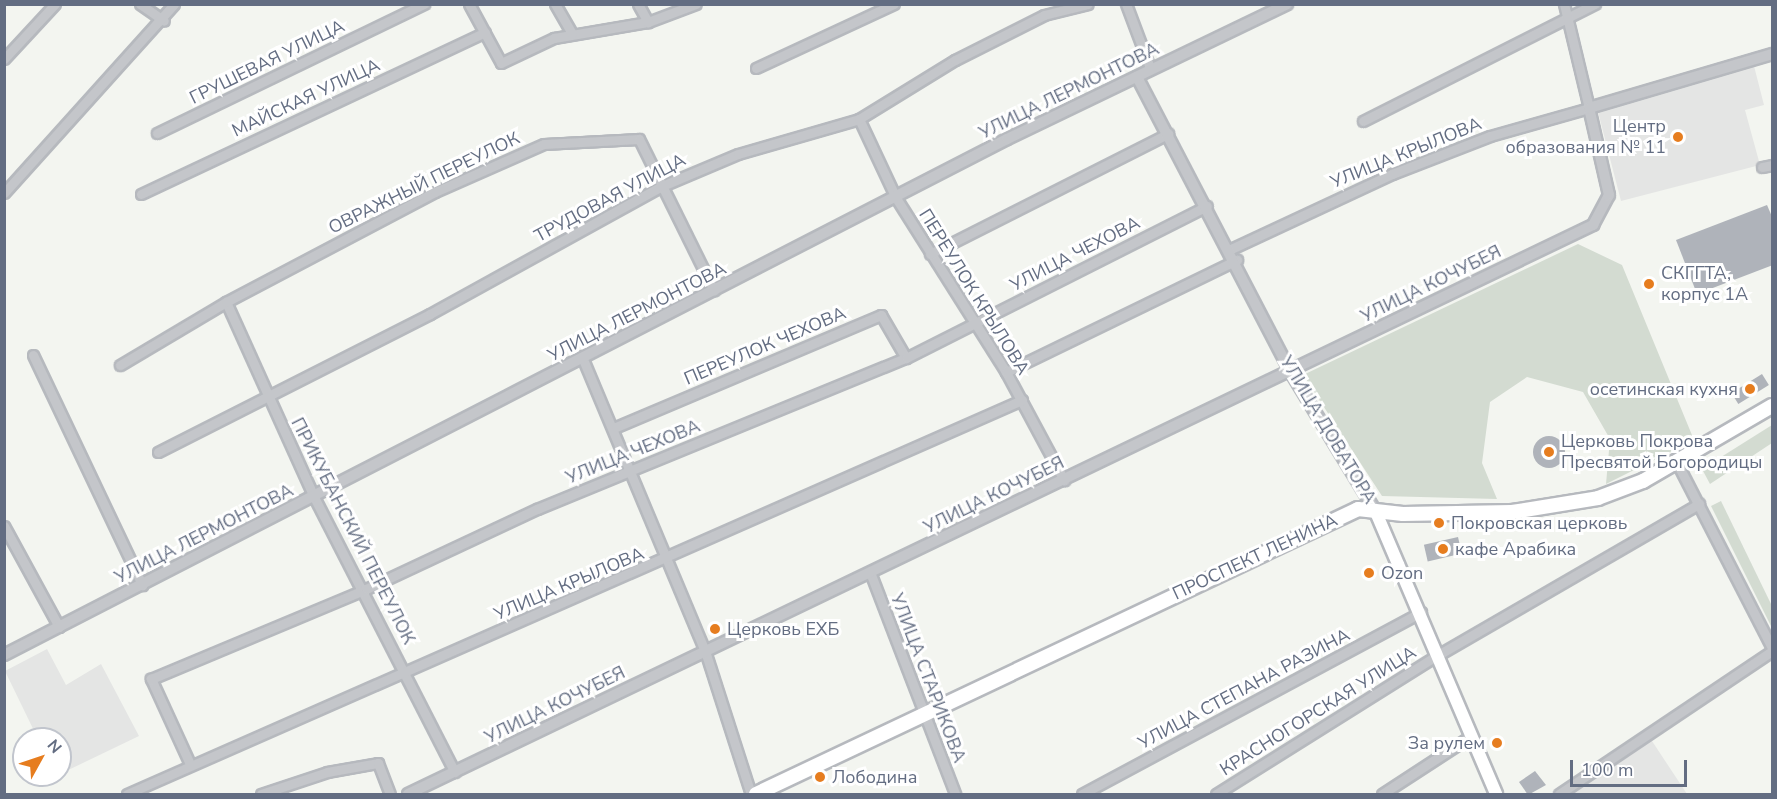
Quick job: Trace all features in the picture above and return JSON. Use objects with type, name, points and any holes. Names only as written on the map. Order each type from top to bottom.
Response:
[{"type":"main road","name":"ПРОСПЕКТ ЛЕНИНА","points":[[756,795],[1358,509],[1439,514],[1563,506],[1620,491],[1677,463],[1773,406]]},
{"type":"main road","name":"УЛИЦА ДОВАТОРА","points":[[1375,510],[1421,612],[1496,795]]},
{"type":"street","points":[[4,58],[55,4]]},
{"type":"street","points":[[140,4],[164,21]]},
{"type":"street","points":[[4,193],[164,21],[174,4]]},
{"type":"street","name":"ГРУШЕВАЯ УЛИЦА","points":[[157,133],[424,4]]},
{"type":"street","points":[[469,4],[501,63],[572,34],[648,22],[696,4]]},
{"type":"street","points":[[555,4],[572,34]]},
{"type":"street","points":[[638,4],[648,22]]},
{"type":"street","points":[[756,68],[894,4]]},
{"type":"street","name":"ТРУДОВАЯ УЛИЦА","points":[[158,452],[268,396],[662,186],[738,154],[859,119],[1024,25],[1088,4]]},
{"type":"street","name":"УЛИЦА ЛЕРМОНТОВА","points":[[4,655],[582,357],[1137,77],[1150,68],[1287,4]]},
{"type":"street","points":[[1564,4],[1589,108]]},
{"type":"street","points":[[1363,120],[1568,20],[1595,4]]},
{"type":"street","points":[[1129,6],[1150,68]]},
{"type":"street","name":"МАЙСКАЯ УЛИЦА","points":[[141,194],[485,32]]},
{"type":"street","name":"УЛИЦА КРЫЛОВА","points":[[1231,249],[1392,174],[1490,136],[1773,54]]},
{"type":"street","name":"УЛИЦА ДОВАТОРА","points":[[1137,77],[1237,260],[1290,371],[1375,510]]},
{"type":"street","name":"УЛИЦА КОЧУБЕЯ","points":[[408,795],[1593,225],[1609,195],[1589,108]]},
{"type":"street","name":"ПЕРЕУЛОК КРЫЛОВА","points":[[859,119],[896,198],[972,324],[1006,372],[1064,480]]},
{"type":"street","points":[[930,254],[1168,134]]},
{"type":"street","name":"ОВРАЖНЫЙ ПЕРЕУЛОК","points":[[120,365],[225,302],[435,192],[544,144],[639,139],[714,291]]},
{"type":"street","points":[[1762,167],[1773,165]]},
{"type":"street","name":"УЛИЦА ЧЕХОВА","points":[[190,764],[151,679],[366,589],[537,508],[633,471],[906,358],[1208,206]]},
{"type":"street","points":[[1006,372],[1237,260]]},
{"type":"street","name":"ПРИКУБАНСКИЙ ПЕРЕУЛОК","points":[[225,302],[314,497],[366,589],[455,772]]},
{"type":"street","name":"ПЕРЕУЛОК ЧЕХОВА","points":[[615,427],[881,315],[906,358]]},
{"type":"street","points":[[33,355],[142,585]]},
{"type":"street","points":[[582,357],[615,427],[665,561],[705,651],[751,795]]},
{"type":"street","name":"УЛИЦА КРЫЛОВА","points":[[127,795],[190,764],[665,561],[1022,400]]},
{"type":"street","points":[[1559,795],[1773,649],[1677,463]]},
{"type":"street","points":[[1438,656],[1699,504]]},
{"type":"street","points":[[4,526],[59,627]]},
{"type":"street","name":"УЛИЦА СТАРИКОВА","points":[[870,572],[922,716],[955,795]]},
{"type":"street","name":"УЛИЦА СТЕПАНА РАЗИНА","points":[[1082,795],[1421,612]]},
{"type":"street","name":"КРАСНОГОРСКАЯ УЛИЦА","points":[[1216,795],[1438,656]]},
{"type":"street","points":[[1382,795],[1471,736]]},
{"type":"street","points":[[261,795],[327,771],[378,763],[390,795]]},
{"type":"shaded area","name":"Центр образования № 11","points":[[1754,66],[1764,105],[1745,110],[1760,165],[1621,201],[1597,108]]},
{"type":"shaded area","points":[[1578,244],[1622,265],[1694,440],[1606,484],[1610,439],[1583,392],[1527,377],[1490,402],[1482,463],[1497,499],[1382,496],[1303,375]]},
{"type":"shaded area","points":[[1772,425],[1772,443],[1710,484],[1702,469]]},
{"type":"shaded area","points":[[1721,501],[1772,606],[1772,628],[1711,506]]},
{"type":"shaded area","points":[[47,649],[66,685],[101,664],[139,736],[72,768],[72,727],[32,727],[5,671]]},
{"type":"shaded area","points":[[1650,738],[1687,794],[1564,794]]},
{"type":"building","points":[[1767,205],[1773,219],[1773,265],[1697,294],[1676,240]]},
{"type":"building","name":"осетинская кухня","points":[[1762,374],[1769,385],[1738,404],[1731,393]]},
{"type":"building","name":"Церковь Покрова Пресвятой Богородицы","points":[[1549,436],[1560,441],[1565,452],[1560,463],[1549,468],[1538,463],[1533,452],[1538,441]]},
{"type":"building","name":"кафе Арабика","points":[[1458,537],[1462,554],[1428,561],[1424,545]]},
{"type":"building","points":[[1535,771],[1546,785],[1528,795],[1519,782]]},
{"type":"place","name":"Центр образования № 11","points":[[1678,137]]},
{"type":"place","name":"СКГГТА, корпус 1А","points":[[1649,284]]},
{"type":"place","name":"осетинская кухня","points":[[1750,389]]},
{"type":"place","name":"Церковь Покрова Пресвятой Богородицы","points":[[1549,452]]},
{"type":"place","name":"Покровская церковь","points":[[1439,523]]},
{"type":"place","name":"кафе Арабика","points":[[1443,549]]},
{"type":"place","name":"Ozon","points":[[1369,573]]},
{"type":"place","name":"Церковь ЕХБ","points":[[715,629]]},
{"type":"place","name":"За рулем","points":[[1497,743]]},
{"type":"place","name":"Лободина","points":[[820,777]]}]
